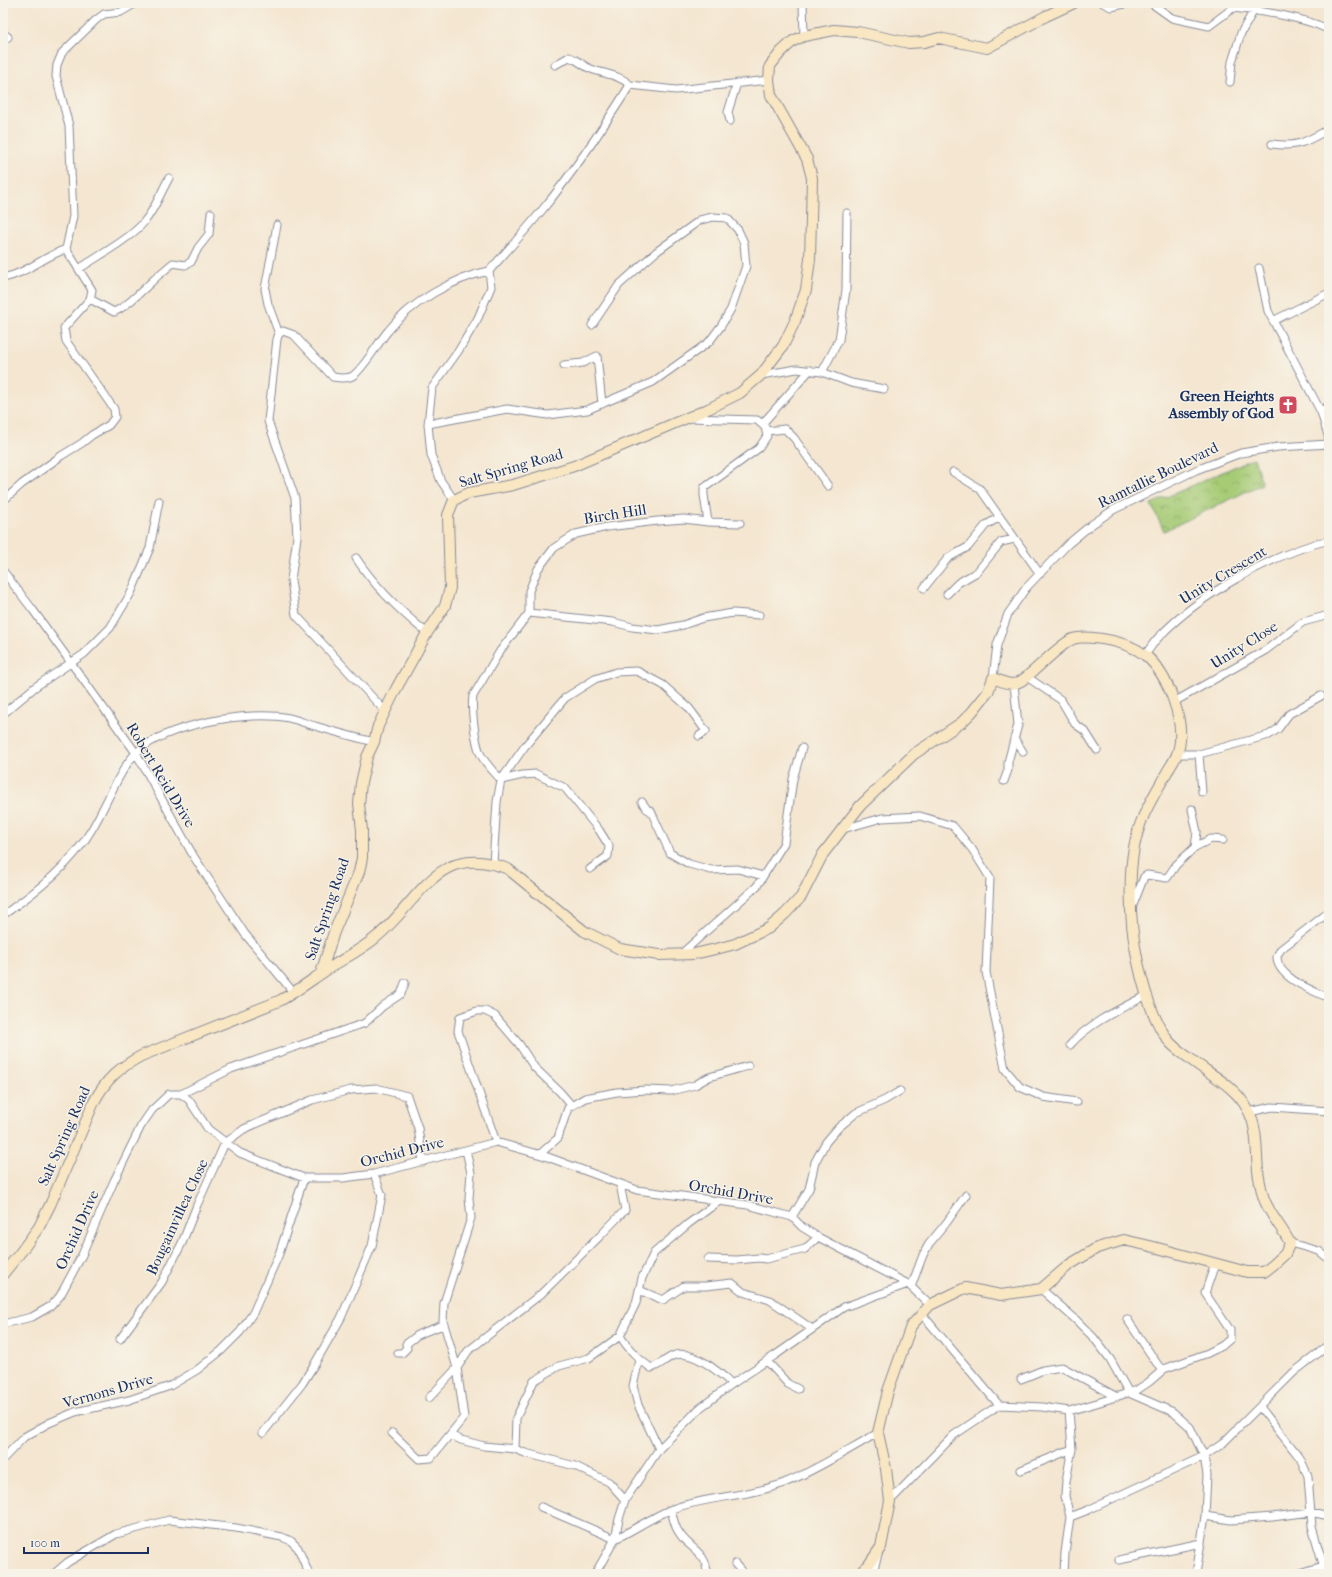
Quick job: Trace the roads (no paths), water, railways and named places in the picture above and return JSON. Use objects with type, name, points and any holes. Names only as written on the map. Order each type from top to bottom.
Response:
[{"type":"street","points":[[3,500],[60,456],[109,425],[115,417],[114,409],[66,341],[64,328],[90,299],[92,290],[66,249],[73,216],[69,126],[56,76],[57,65],[62,53],[96,20],[104,14],[121,12],[136,3]]},
{"type":"street","points":[[803,3],[804,36]]},
{"type":"street","points":[[555,65],[569,58],[578,60],[589,69],[624,79],[630,85],[676,90],[768,80],[770,66],[781,52],[793,41],[804,36],[834,30],[858,32],[909,43],[924,42],[939,38],[950,39],[965,44],[987,48],[1046,16],[1074,3]]},
{"type":"street","points":[[1103,3],[1111,7],[1129,3]]},
{"type":"street","points":[[1151,3],[1172,18],[1209,26],[1233,8],[1254,10],[1297,19],[1329,30]]},
{"type":"street","points":[[1230,82],[1232,62],[1241,33],[1258,3]]},
{"type":"street","points":[[3,32],[8,37],[3,41]]},
{"type":"street","name":"Salt Spring Road","points":[[3,1274],[39,1227],[51,1203],[101,1087],[112,1075],[126,1064],[141,1056],[294,993],[321,973],[334,932],[359,872],[362,858],[360,804],[361,783],[378,726],[396,689],[427,634],[445,606],[450,588],[448,515],[454,500],[470,493],[513,485],[574,466],[688,418],[740,393],[761,375],[783,346],[795,321],[806,290],[810,259],[812,178],[806,160],[771,95],[768,80]]},
{"type":"street","points":[[730,121],[728,112],[737,83]]},
{"type":"street","points":[[279,334],[283,331],[294,335],[333,377],[343,378],[353,376],[391,327],[413,305],[472,274],[489,271],[543,209],[568,177],[630,85]]},
{"type":"street","points":[[1272,144],[1287,146],[1299,144],[1329,129]]},
{"type":"street","points":[[78,269],[128,237],[143,223],[169,178]]},
{"type":"street","points":[[90,299],[114,312],[122,309],[173,263],[185,265],[190,262],[198,248],[209,234],[211,213]]},
{"type":"street","points":[[822,372],[839,340],[846,290],[847,213]]},
{"type":"street","points":[[428,424],[507,409],[548,416],[587,410],[653,382],[709,342],[731,309],[746,266],[744,243],[738,230],[727,218],[713,216],[700,220],[656,252],[619,285],[592,325]]},
{"type":"street","points":[[277,225],[265,289],[268,304],[279,334],[277,339],[268,421],[295,498],[297,537],[291,580],[296,615],[385,711]]},
{"type":"street","points":[[3,278],[26,271],[54,253],[66,249]]},
{"type":"street","points":[[1259,268],[1268,311],[1321,412],[1329,439]]},
{"type":"street","points":[[454,500],[441,481],[431,456],[428,424],[432,388],[459,350],[478,318],[491,287],[489,271]]},
{"type":"street","points":[[1273,321],[1329,293]]},
{"type":"street","points":[[564,365],[583,363],[597,356],[602,404]]},
{"type":"street","points":[[761,375],[797,369],[810,370],[822,372],[851,383],[884,389]]},
{"type":"street","points":[[762,424],[810,370]]},
{"type":"street","points":[[1321,412],[1329,405]]},
{"type":"street","points":[[688,418],[757,420],[765,427],[766,431],[766,436],[759,448],[704,488],[708,522]]},
{"type":"street","points":[[766,431],[784,430],[794,438],[828,486]]},
{"type":"street","name":"Ramtallie Boulevard","points":[[321,973],[374,940],[398,917],[423,887],[440,872],[460,864],[476,861],[493,863],[508,869],[584,931],[620,949],[659,955],[694,954],[720,948],[751,937],[769,928],[801,897],[823,854],[860,806],[895,770],[914,754],[961,723],[988,692],[993,678],[997,645],[1008,614],[1026,588],[1068,544],[1091,525],[1113,510],[1196,470],[1241,453],[1278,447],[1329,444]]},
{"type":"street","points":[[953,472],[980,489],[1040,574]]},
{"type":"street","points":[[3,714],[35,686],[84,654],[110,628],[131,593],[150,548],[160,501]]},
{"type":"street","points":[[924,588],[948,558],[968,547],[986,525],[1000,517]]},
{"type":"street","name":"Birch Hill","points":[[529,613],[529,591],[538,569],[554,548],[576,534],[606,527],[684,519],[708,522],[740,523]]},
{"type":"street","points":[[947,594],[958,583],[977,572],[1001,542],[1015,539]]},
{"type":"street","name":"Unity Crescent","points":[[1145,655],[1158,637],[1178,618],[1209,596],[1273,559],[1312,544],[1329,540]]},
{"type":"street","points":[[356,558],[366,572],[401,612],[427,634]]},
{"type":"street","name":"Robert Reid Drive","points":[[3,571],[33,610],[136,753],[194,857],[245,934],[294,993]]},
{"type":"street","points":[[501,780],[480,754],[473,718],[473,696],[500,651],[529,613],[613,622],[632,627],[658,630],[683,625],[703,618],[733,613],[759,615]]},
{"type":"street","name":"Unity Close","points":[[1174,702],[1266,650],[1303,622],[1329,615]]},
{"type":"street","points":[[993,678],[1014,684],[1027,677],[1073,639],[1091,638],[1123,644],[1145,655],[1166,683],[1179,719],[1180,737],[1178,754],[1146,811],[1138,829],[1133,851],[1130,878],[1131,910],[1137,954],[1147,995],[1152,1010],[1168,1040],[1190,1059],[1218,1077],[1240,1096],[1250,1112],[1254,1127],[1258,1173],[1264,1198],[1274,1219],[1284,1231],[1290,1243],[1319,1251],[1329,1260]]},
{"type":"street","points":[[493,863],[497,802],[501,780],[525,746],[565,698],[595,679],[616,672],[637,670],[663,685],[689,708],[706,731],[699,736]]},
{"type":"street","points":[[1027,677],[1061,700],[1076,724],[1085,731],[1096,750]]},
{"type":"street","points":[[1004,781],[1008,770],[1008,762],[1018,724],[1014,684]]},
{"type":"street","points":[[1178,754],[1199,754],[1270,735],[1278,728],[1289,714],[1321,696]]},
{"type":"street","points":[[3,915],[47,880],[73,856],[92,830],[123,771],[136,753],[155,739],[191,726],[260,715],[289,718],[374,742]]},
{"type":"street","points":[[1014,738],[1024,752]]},
{"type":"street","points":[[681,954],[757,886],[784,843],[793,779],[802,748]]},
{"type":"street","points":[[1199,754],[1202,792]]},
{"type":"street","points":[[501,780],[523,775],[536,774],[565,788],[599,830],[609,846],[608,856],[590,869]]},
{"type":"street","points":[[642,802],[647,809],[651,810],[670,853],[689,864],[710,870],[738,869],[763,876]]},
{"type":"street","points":[[1192,809],[1197,832],[1196,847]]},
{"type":"street","points":[[843,829],[882,818],[920,816],[953,826],[972,849],[990,878],[986,972],[1005,1069],[1020,1087],[1043,1097],[1077,1102]]},
{"type":"street","points":[[1131,910],[1141,880],[1144,877],[1147,875],[1167,878],[1176,865],[1196,847],[1211,839],[1223,840]]},
{"type":"street","points":[[1329,912],[1281,949],[1277,957],[1280,967],[1294,981],[1329,998]]},
{"type":"street","points":[[181,1094],[231,1069],[365,1023],[383,1006],[401,994],[405,983]]},
{"type":"street","points":[[1070,1045],[1095,1024],[1147,995]]},
{"type":"street","points":[[496,1142],[458,1031],[460,1018],[477,1011],[484,1011],[495,1016],[519,1044],[534,1067],[572,1106]]},
{"type":"street","points":[[540,1154],[558,1138],[568,1108],[585,1098],[617,1092],[646,1090],[671,1091],[695,1085],[709,1077],[748,1066]]},
{"type":"street","points":[[225,1143],[244,1129],[312,1100],[351,1090],[376,1088],[407,1096],[418,1128],[423,1162]]},
{"type":"street","points":[[792,1217],[809,1189],[815,1162],[826,1142],[838,1128],[856,1113],[885,1100],[900,1091]]},
{"type":"street","name":"Orchid Drive","points":[[3,1324],[32,1317],[51,1306],[60,1296],[82,1255],[114,1181],[141,1126],[152,1110],[169,1094],[181,1094],[189,1100],[208,1129],[240,1153],[304,1178],[343,1178],[374,1174],[496,1142],[540,1154],[636,1190],[748,1205],[792,1217],[818,1237],[910,1286],[930,1305]]},
{"type":"street","points":[[1250,1112],[1272,1107],[1329,1111]]},
{"type":"street","name":"Bougainvillea Close","points":[[120,1339],[162,1282],[182,1244],[197,1205],[225,1143]]},
{"type":"street","points":[[392,1433],[419,1459],[431,1458],[464,1417],[457,1368],[443,1325],[444,1303],[471,1218],[469,1198],[471,1173],[466,1150]]},
{"type":"street","points":[[263,1433],[302,1384],[314,1365],[341,1318],[372,1246],[382,1195],[374,1174]]},
{"type":"street","name":"Vernons Drive","points":[[3,1459],[24,1437],[49,1423],[76,1412],[129,1400],[170,1386],[197,1370],[221,1351],[240,1332],[253,1313],[279,1254],[304,1178]]},
{"type":"street","points":[[429,1398],[457,1368],[468,1351],[541,1294],[625,1210],[620,1184]]},
{"type":"street","points":[[595,1574],[615,1539],[625,1500],[659,1449],[700,1408],[844,1306],[910,1286],[929,1244],[966,1195]]},
{"type":"street","points":[[515,1449],[516,1418],[534,1381],[558,1366],[589,1358],[620,1336],[636,1303],[642,1278],[654,1253],[688,1224],[718,1202]]},
{"type":"street","points":[[708,1259],[766,1259],[805,1249],[818,1237]]},
{"type":"street","points":[[872,1574],[881,1547],[890,1501],[886,1469],[878,1433],[888,1391],[911,1326],[921,1313],[930,1305],[965,1288],[1001,1295],[1041,1289],[1069,1265],[1097,1248],[1124,1240],[1247,1272],[1264,1272],[1285,1254],[1290,1243]]},
{"type":"street","points":[[890,1501],[954,1435],[999,1405],[1042,1407],[1069,1411],[1129,1393],[1149,1382],[1162,1372],[1208,1353],[1223,1345],[1230,1339],[1230,1330],[1205,1293],[1215,1264]]},
{"type":"street","points":[[639,1290],[663,1300],[684,1286],[732,1284],[743,1292],[770,1300],[812,1328]]},
{"type":"street","points":[[1041,1289],[1094,1338],[1110,1359],[1129,1393],[1173,1412],[1190,1427],[1204,1456],[1207,1476],[1201,1543],[1196,1574]]},
{"type":"street","points":[[921,1313],[999,1405]]},
{"type":"street","points":[[1127,1318],[1162,1372]]},
{"type":"street","points":[[398,1353],[402,1353],[407,1348],[406,1344],[419,1334],[443,1325]]},
{"type":"street","points":[[620,1336],[639,1360],[651,1368],[656,1367],[676,1354],[690,1355],[716,1369],[732,1384]]},
{"type":"street","points":[[1070,1517],[1204,1456],[1222,1444],[1294,1372],[1329,1345]]},
{"type":"street","points":[[639,1360],[633,1386],[638,1405],[659,1449]]},
{"type":"street","points":[[767,1361],[788,1384],[798,1390]]},
{"type":"street","points":[[1021,1379],[1043,1370],[1062,1367],[1116,1397]]},
{"type":"street","points":[[1260,1407],[1300,1458],[1308,1476],[1312,1527],[1326,1574]]},
{"type":"street","points":[[1064,1574],[1065,1553],[1070,1517],[1065,1496],[1066,1481],[1072,1449],[1069,1411]]},
{"type":"street","points":[[615,1539],[671,1510],[748,1493],[784,1483],[817,1467],[878,1433]]},
{"type":"street","points":[[450,1434],[461,1440],[484,1446],[515,1449],[575,1466],[609,1482],[625,1500]]},
{"type":"street","points":[[1021,1470],[1072,1449]]},
{"type":"street","points":[[541,1507],[615,1539]]},
{"type":"street","points":[[671,1510],[677,1530],[687,1543],[702,1556],[706,1562],[707,1574]]},
{"type":"street","points":[[1204,1516],[1231,1520],[1311,1512],[1329,1516]]},
{"type":"street","points":[[54,1574],[68,1562],[116,1534],[170,1520],[236,1528],[282,1537],[298,1548],[309,1574]]},
{"type":"street","points":[[1119,1560],[1201,1543]]},
{"type":"street","points":[[858,1574],[868,1566],[881,1547]]},
{"type":"street","points":[[735,1564],[744,1574]]},
{"type":"street","points":[[1297,1574],[1323,1566]]},
{"type":"place","name":"Green Heights Assembly of God","points":[[1288,405]]}]
